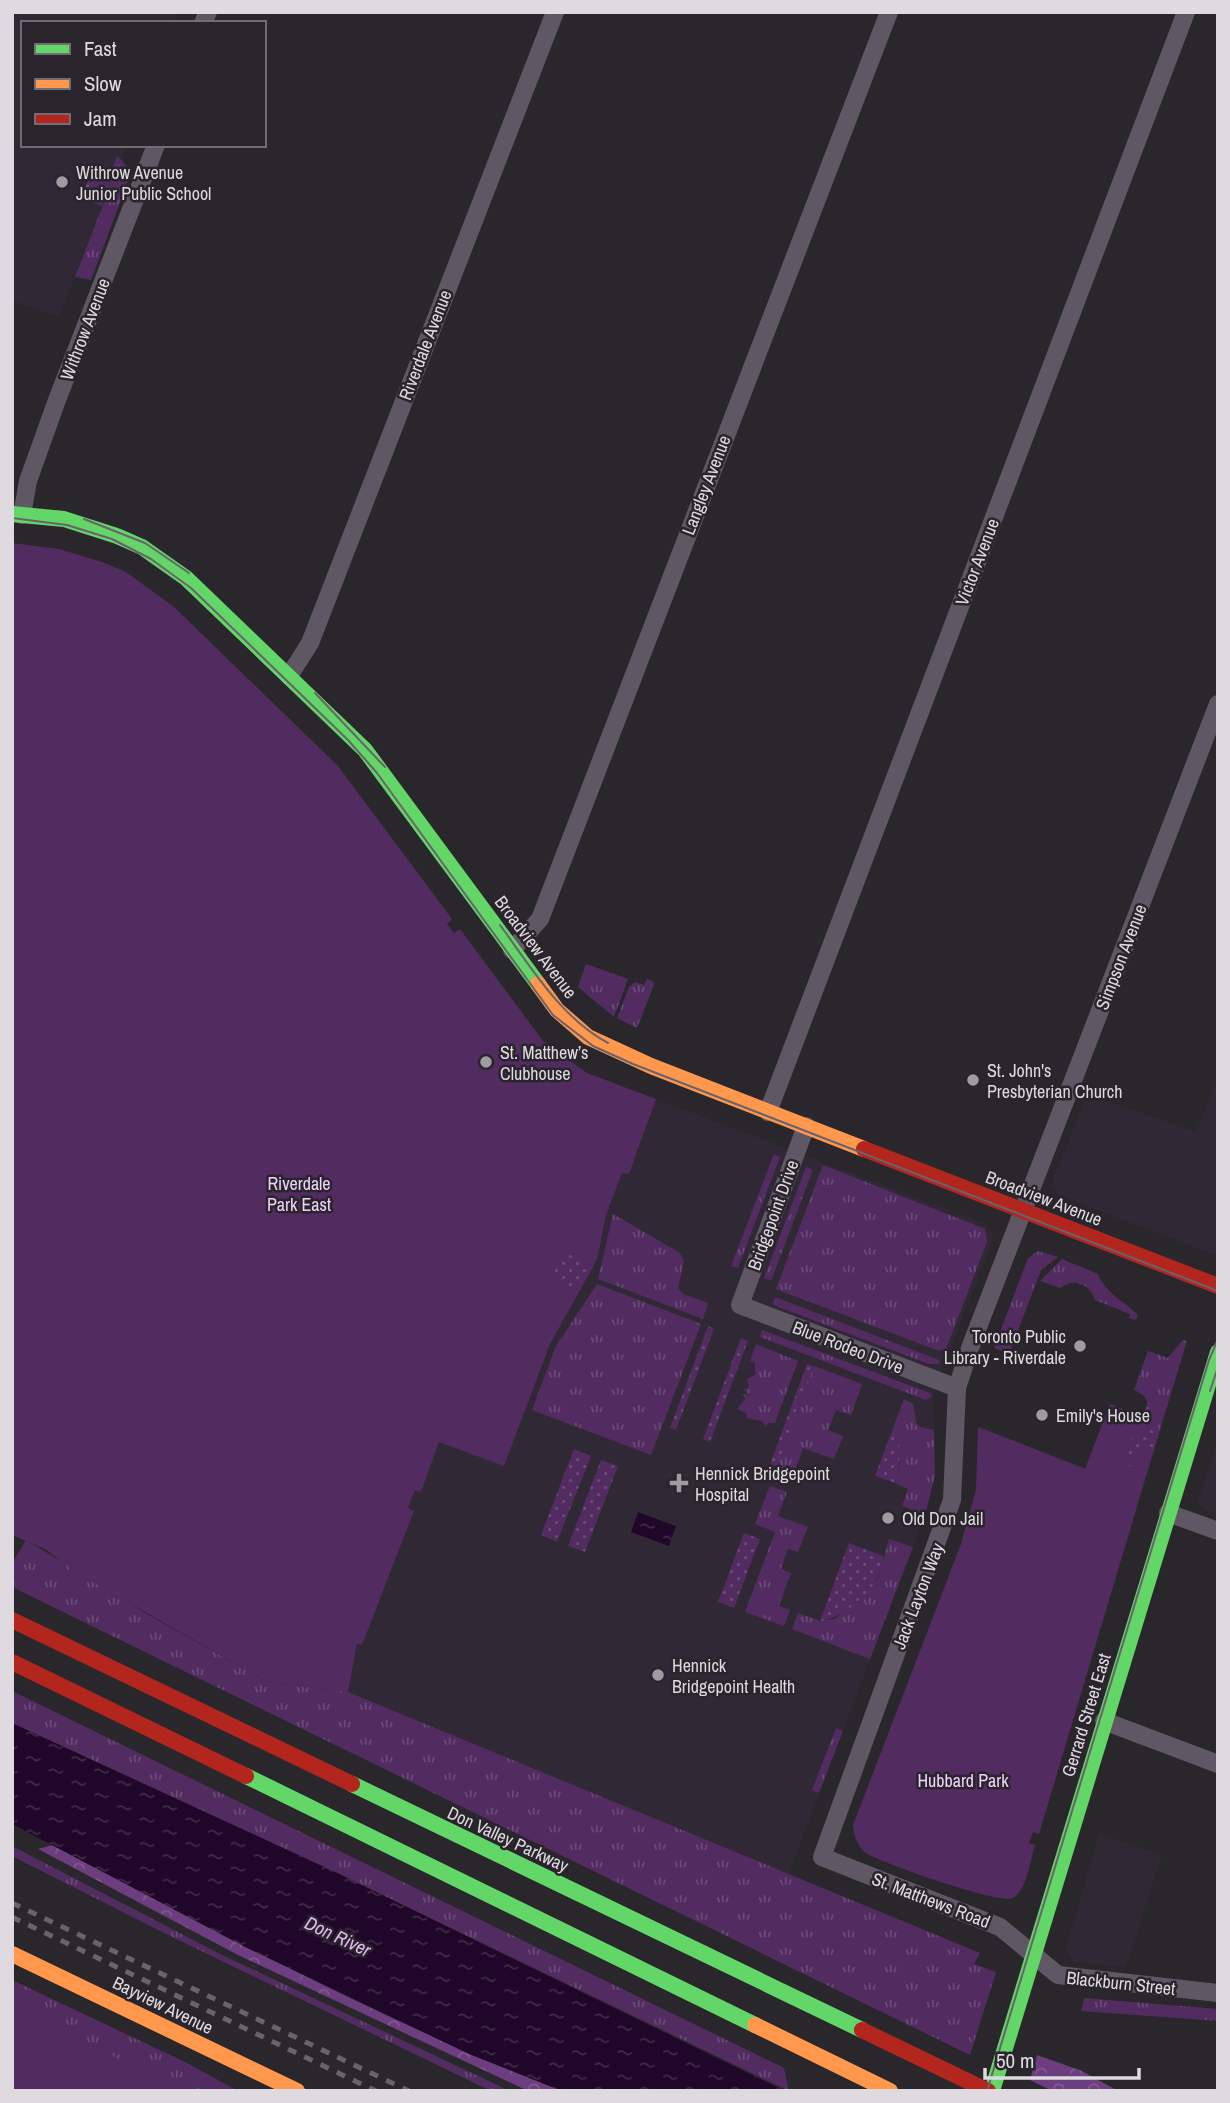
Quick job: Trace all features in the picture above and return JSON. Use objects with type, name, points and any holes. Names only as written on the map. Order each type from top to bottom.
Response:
[{"type":"main road","name":"Broadview Avenue","points":[[17,514],[64,519],[110,533],[142,547],[187,578],[345,729],[378,766],[557,1010],[588,1037],[614,1052],[1218,1286]]},
{"type":"main road","name":"Gerrard Street East","points":[[990,2091],[1218,1352]]},
{"type":"main road","name":"Don Valley Parkway","points":[[12,1620],[990,2091]]},
{"type":"main road","points":[[12,1662],[890,2091]]},
{"type":"main road","name":"Bayview Avenue","points":[[12,1954],[297,2091]]},
{"type":"main road","points":[[222,2055],[267,2091]]},
{"type":"street","name":"Riverdale Avenue","points":[[289,676],[310,643],[555,12]]},
{"type":"street","name":"Langley Avenue","points":[[512,950],[540,919],[889,12]]},
{"type":"street","name":"Victor Avenue","points":[[768,1112],[1186,12]]},
{"type":"street","name":"Withrow Avenue","points":[[17,514],[53,411],[155,147]]},
{"type":"street","name":"Simpson Avenue","points":[[1024,1210],[1218,704]]},
{"type":"street","name":"Bridgepoint Drive","points":[[740,1305],[806,1126]]},
{"type":"street","name":"Jack Layton Way","points":[[822,1857],[952,1500],[957,1388],[1024,1210]]},
{"type":"street","name":"Blue Rodeo Drive","points":[[740,1305],[957,1388]]},
{"type":"street","points":[[1168,1513],[1218,1531]]},
{"type":"street","points":[[1104,1721],[1218,1764]]},
{"type":"street","name":"St. Matthews Road","points":[[822,1857],[1000,1927],[1034,1953]]},
{"type":"street","name":"Blackburn Street","points":[[1034,1953],[1058,1975],[1218,1993]]},
{"type":"shaded area","name":"Withrow Avenue Junior Public School","points":[[12,12],[177,12],[174,21],[21,21],[21,147],[125,147],[59,317],[12,300]]},
{"type":"shaded area","points":[[1218,1077],[1218,1256],[1056,1194],[1051,1185],[1087,1094],[1196,1132]]},
{"type":"shaded area","name":"Hennick Bridgepoint Hospital","points":[[656,1099],[986,1224],[994,1237],[933,1393],[935,1476],[925,1515],[788,1876],[348,1692],[357,1643],[362,1645],[413,1512],[407,1509],[415,1490],[421,1491],[439,1442],[504,1465],[550,1344],[597,1260],[606,1215],[622,1172],[629,1174]]},
{"type":"shaded area","points":[[1218,1442],[1218,1515],[1201,1507],[1198,1500]]},
{"type":"shaded area","points":[[1099,1834],[1162,1855],[1126,1967],[1073,1962],[1066,1949]]},
{"type":"green space","points":[[117,157],[121,159],[102,206],[81,198],[93,168],[97,169],[99,164],[112,169]]},
{"type":"green space","points":[[121,159],[131,173],[91,280],[75,277]]},
{"type":"green space","name":"Riverdale Park East","points":[[12,543],[59,549],[102,562],[126,572],[174,607],[338,766],[452,919],[447,924],[454,933],[460,929],[543,1041],[587,1073],[656,1099],[629,1174],[622,1173],[606,1215],[597,1260],[550,1344],[504,1466],[439,1442],[421,1492],[415,1490],[408,1508],[414,1511],[362,1645],[357,1644],[348,1692],[268,1682],[75,1572],[45,1549],[12,1535]]},
{"type":"green space","points":[[586,964],[628,979],[614,1017],[578,987]]},
{"type":"green space","points":[[647,979],[653,981],[654,985],[637,1028],[617,1018],[629,987],[635,982],[644,985]]},
{"type":"green space","points":[[774,1154],[780,1157],[738,1268],[731,1266]]},
{"type":"green space","points":[[823,1165],[985,1229],[987,1242],[946,1349],[939,1351],[776,1289]]},
{"type":"green space","points":[[806,1167],[813,1170],[771,1281],[764,1278]]},
{"type":"green space","points":[[613,1214],[680,1253],[684,1261],[678,1288],[683,1294],[708,1303],[703,1319],[598,1279]]},
{"type":"green space","points":[[1038,1251],[1058,1257],[1041,1270],[1009,1354],[994,1348],[1028,1258]]},
{"type":"green space","points":[[570,1255],[582,1260],[587,1272],[582,1284],[570,1289],[558,1284],[553,1272],[558,1260]]},
{"type":"green space","points":[[1062,1259],[1098,1274],[1110,1292],[1138,1315],[1136,1320],[1129,1318],[1130,1314],[1095,1300],[1093,1294],[1081,1284],[1071,1283],[1060,1288],[1040,1281]]},
{"type":"green space","points":[[597,1284],[701,1324],[651,1455],[532,1410],[556,1346]]},
{"type":"green space","points":[[775,1297],[939,1360],[940,1364],[929,1364],[776,1306],[773,1304]]},
{"type":"green space","points":[[708,1326],[714,1329],[676,1430],[670,1428]]},
{"type":"green space","points":[[762,1330],[932,1396],[926,1400],[760,1337]]},
{"type":"green space","points":[[741,1338],[748,1341],[710,1442],[703,1439]]},
{"type":"green space","points":[[1183,1340],[1187,1341],[1159,1433],[1148,1429],[1118,1491],[978,1427],[1086,1469],[1110,1404],[1135,1414],[1142,1413],[1145,1409],[1146,1399],[1134,1390],[1148,1351],[1168,1358]]},
{"type":"green space","points":[[756,1344],[798,1361],[775,1423],[768,1423],[766,1427],[762,1421],[747,1418],[746,1413],[737,1409],[745,1399],[743,1394],[750,1395],[744,1390],[749,1387],[747,1379],[755,1375],[755,1363],[750,1361]]},
{"type":"green space","points":[[807,1364],[814,1366],[777,1467],[770,1464]]},
{"type":"green space","points":[[814,1366],[862,1384],[851,1415],[836,1410],[828,1430],[843,1436],[834,1459],[803,1448],[794,1473],[777,1467]]},
{"type":"green space","points":[[904,1399],[913,1404],[917,1426],[934,1430],[935,1476],[925,1515],[902,1506],[908,1489],[895,1483],[900,1463],[893,1428]]},
{"type":"green space","name":"Hubbard Park","points":[[1106,1414],[1159,1433],[1039,1834],[1033,1832],[1029,1843],[1035,1845],[1022,1889],[1013,1898],[987,1895],[916,1873],[866,1853],[856,1840],[853,1825],[961,1544],[976,1490],[978,1427],[1085,1469]]},
{"type":"green space","points":[[893,1428],[900,1455],[895,1483],[875,1476]]},
{"type":"green space","points":[[1148,1429],[1159,1433],[1154,1450],[1141,1448],[1130,1467],[1125,1454],[1128,1443]]},
{"type":"green space","points":[[574,1449],[591,1456],[557,1542],[541,1535]]},
{"type":"green space","points":[[601,1460],[618,1466],[585,1552],[568,1546]]},
{"type":"green space","points":[[770,1486],[787,1492],[778,1516],[808,1527],[798,1552],[788,1549],[781,1569],[791,1573],[779,1606],[790,1610],[784,1626],[745,1612],[775,1532],[755,1524]]},
{"type":"green space","points":[[744,1533],[760,1539],[734,1608],[718,1602]]},
{"type":"green space","points":[[889,1539],[913,1547],[870,1659],[792,1629],[798,1613],[820,1621],[835,1619],[878,1579]]},
{"type":"green space","points":[[26,1540],[147,1614],[268,1682],[348,1692],[980,1953],[974,1964],[996,1972],[970,2055],[12,1587],[12,1563]]},
{"type":"green space","points":[[849,1543],[883,1556],[878,1577],[871,1588],[852,1606],[820,1621]]},
{"type":"green space","points":[[12,1691],[784,2068],[789,2091],[333,1871],[12,1723]]},
{"type":"green space","points":[[836,1728],[843,1731],[819,1793],[812,1790]]},
{"type":"green space","points":[[53,1845],[367,2006],[562,2091],[528,2091],[238,1955],[38,1849]]},
{"type":"green space","points":[[12,1846],[222,1955],[510,2091],[491,2091],[164,1933],[12,1856]]},
{"type":"green space","points":[[12,1980],[187,2063],[238,2091],[12,2091]]},
{"type":"green space","points":[[1084,1998],[1218,2009],[1218,2021],[1081,2011]]},
{"type":"green space","points":[[12,2008],[34,2018],[184,2091],[12,2091]]},
{"type":"green space","points":[[1037,2055],[1082,2071],[1118,2091],[1052,2091],[1030,2080]]},
{"type":"water","points":[[638,1512],[676,1526],[669,1546],[631,1532]]},
{"type":"water","name":"Don River","points":[[12,1723],[333,1871],[785,2091],[562,2091],[469,2054],[245,1947],[12,1824]]},
{"type":"tram line","points":[[12,518],[67,525],[112,539],[151,559],[191,588],[348,740],[377,773],[553,1015],[593,1046],[633,1064],[1218,1291]]},
{"type":"tram line","points":[[84,519],[145,543],[189,573]]},
{"type":"tram line","points":[[315,693],[385,767]]},
{"type":"tram line","points":[[500,925],[561,1006],[608,1043]]},
{"type":"tram line","points":[[987,2091],[1209,1360],[1218,1339]]},
{"type":"tram line","points":[[1210,1391],[1218,1367]]},
{"type":"railway","points":[[12,1903],[409,2091]]},
{"type":"railway","points":[[12,1917],[376,2091]]},
{"type":"traffic: fast","points":[[12,514],[64,519],[117,536],[142,547],[186,578],[365,750],[538,984]]},
{"type":"traffic: fast","points":[[992,2091],[1218,1352]]},
{"type":"traffic: fast","points":[[246,1776],[755,2025]]},
{"type":"traffic: fast","points":[[352,1784],[862,2030]]},
{"type":"traffic: slow","points":[[538,984],[557,1010],[588,1037],[651,1066],[864,1149]]},
{"type":"traffic: slow","points":[[12,1954],[297,2091]]},
{"type":"traffic: slow","points":[[755,2025],[890,2091]]},
{"type":"traffic: jam","points":[[864,1149],[1218,1286]]},
{"type":"traffic: jam","points":[[12,1620],[352,1784]]},
{"type":"traffic: jam","points":[[12,1662],[246,1776]]},
{"type":"traffic: jam","points":[[862,2030],[988,2091]]},
{"type":"place","name":"Withrow Avenue Junior Public School","points":[[62,182]]},
{"type":"place","name":"St. Matthew’s Clubhouse","points":[[486,1062]]},
{"type":"place","name":"St. John's Presbyterian Church","points":[[973,1080]]},
{"type":"place","name":"Toronto Public Library - Riverdale","points":[[1080,1346]]},
{"type":"place","name":"Emily's House","points":[[1042,1415]]},
{"type":"place","name":"Hennick Bridgepoint Hospital","points":[[679,1483]]},
{"type":"place","name":"Old Don Jail","points":[[888,1518]]},
{"type":"place","name":"Hennick Bridgepoint Health","points":[[658,1675]]}]
